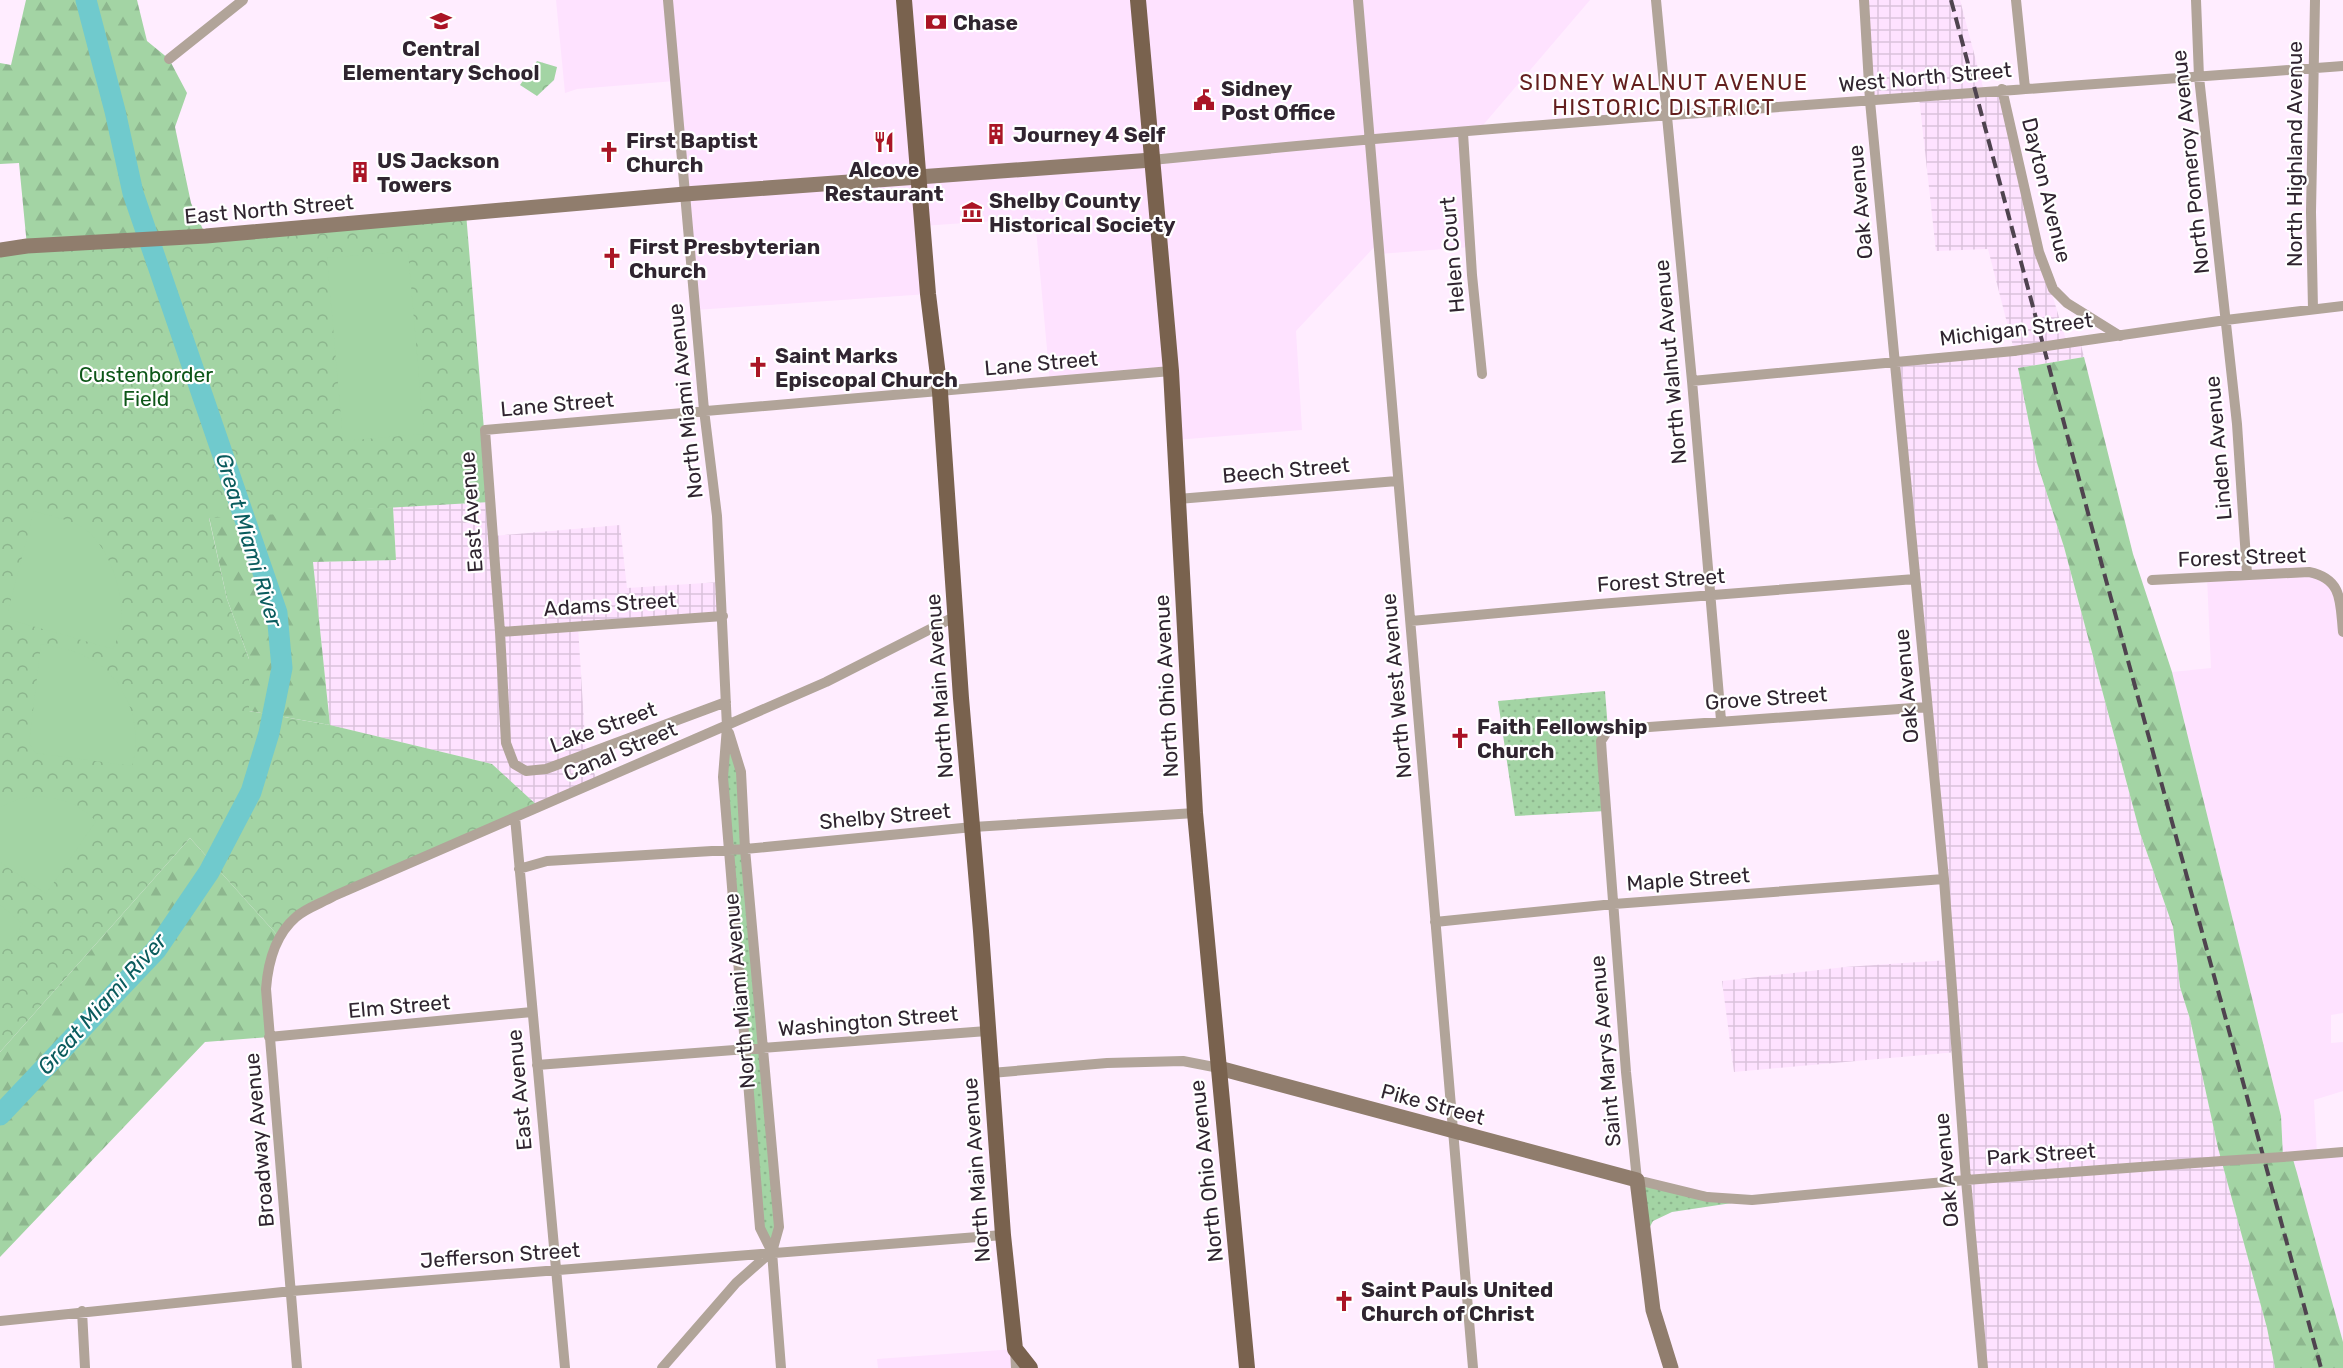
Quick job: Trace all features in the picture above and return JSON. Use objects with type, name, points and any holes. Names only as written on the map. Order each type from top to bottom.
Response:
[{"type":"main road","name":"North Main Avenue","points":[[904,0],[917,176],[940,392],[987,1031],[1014,1349]]},
{"type":"main road","name":"North Ohio Avenue","points":[[1138,0],[1171,371],[1195,813],[1247,1368]]},
{"type":"main road","name":"East North Street","points":[[0,250],[27,246],[206,236],[685,194],[1152,160]]},
{"type":"main road","name":"Pike Street","points":[[1219,1068],[1637,1179]]},
{"type":"main road","name":"Saint Marys Avenue","points":[[1637,1179],[1653,1310],[1671,1368]]},
{"type":"main road","points":[[1014,1349],[1030,1368]]},
{"type":"street","points":[[169,59],[243,0]]},
{"type":"street","name":"North Miami Avenue","points":[[668,0],[704,410],[717,516],[728,727],[723,777],[728,850],[760,1228],[772,1252]]},
{"type":"street","name":"North West Avenue","points":[[1358,0],[1397,481],[1411,621],[1451,1131],[1473,1368]]},
{"type":"street","name":"North Walnut Avenue","points":[[1656,0],[1721,720]]},
{"type":"street","name":"Oak Avenue","points":[[1864,0],[1870,101],[1944,879],[1966,1180],[1983,1368]]},
{"type":"street","points":[[2016,0],[2025,88]]},
{"type":"street","name":"North Pomeroy Avenue","points":[[2196,0],[2199,77],[2226,320]]},
{"type":"street","name":"North Highland Avenue","points":[[2313,309],[2311,212],[2315,0]]},
{"type":"street","name":"West North Street","points":[[1152,160],[1666,116],[2343,66]]},
{"type":"street","name":"Dayton Avenue","points":[[2002,90],[2039,252],[2053,289],[2067,303],[2120,336]]},
{"type":"street","name":"Helen Court","points":[[1463,133],[1472,275],[1482,374]]},
{"type":"street","name":"Michigan Street","points":[[1692,381],[2014,351],[2226,320],[2343,306]]},
{"type":"street","name":"Linden Avenue","points":[[2226,320],[2237,424],[2247,574]]},
{"type":"street","name":"Lane Street","points":[[485,430],[1171,371]]},
{"type":"street","name":"East Avenue","points":[[485,430],[506,743],[514,764],[526,771]]},
{"type":"street","name":"Beech Street","points":[[1178,499],[1397,481]]},
{"type":"street","name":"Forest Street","points":[[2152,580],[2247,574],[2309,572],[2322,574],[2337,588],[2343,632]]},
{"type":"street","name":"Forest Street","points":[[1411,621],[1915,579]]},
{"type":"street","name":"Adams Street","points":[[500,632],[723,616]]},
{"type":"street","name":"Canal Street","points":[[297,916],[334,896],[728,727],[826,682],[956,616]]},
{"type":"street","name":"Lake Street","points":[[526,771],[546,769],[726,702]]},
{"type":"street","name":"Grove Street","points":[[1608,730],[1721,720],[1927,707]]},
{"type":"street","name":"North Miami Avenue","points":[[728,727],[741,772],[745,849],[779,1227],[772,1252],[781,1368]]},
{"type":"street","name":"Saint Marys Avenue","points":[[1608,730],[1601,741],[1626,1072],[1637,1179]]},
{"type":"street","name":"Shelby Street","points":[[519,869],[547,861],[579,858],[745,849],[973,827],[1195,813]]},
{"type":"street","name":"East Avenue","points":[[515,817],[565,1368]]},
{"type":"street","name":"Maple Street","points":[[1435,922],[1614,904],[1944,879]]},
{"type":"street","name":"Broadway Avenue","points":[[297,916],[279,937],[268,963],[266,989],[297,1368]]},
{"type":"street","name":"Elm Street","points":[[269,1037],[532,1012]]},
{"type":"street","name":"Washington Street","points":[[537,1065],[764,1050],[987,1031]]},
{"type":"street","points":[[991,1073],[1107,1063],[1183,1061],[1219,1068]]},
{"type":"street","name":"Park Street","points":[[1637,1179],[1707,1197],[1752,1200],[1966,1180],[2343,1152]]},
{"type":"street","name":"Jefferson Street","points":[[0,1320],[292,1291],[1003,1235]]},
{"type":"street","points":[[662,1368],[736,1283],[772,1252]]},
{"type":"street","points":[[82,1311],[85,1368]]},
{"type":"street","name":"North Main Avenue","points":[[1014,1349],[1016,1368]]},
{"type":"shaded area","points":[[556,0],[1590,0],[1478,131],[1463,133],[1470,247],[1379,254],[1378,243],[1296,331],[1302,430],[1175,440],[1171,371],[1050,382],[1035,218],[922,226],[928,294],[695,310],[675,81],[577,89],[565,93]]},
{"type":"shaded area","points":[[1864,0],[1960,0],[1984,91],[2002,89],[2039,252],[2067,343],[2080,341],[2084,357],[2018,368],[2037,463],[2064,547],[2140,833],[2173,927],[2180,987],[2190,1019],[2218,1148],[2267,1328],[2275,1368],[1983,1368],[1957,1052],[1734,1072],[1722,981],[1845,967],[1949,960],[1894,363],[2014,350],[1988,249],[1936,251],[1919,97],[1870,101]]},
{"type":"shaded area","points":[[490,502],[493,536],[620,525],[627,588],[721,582],[723,616],[578,626],[586,754],[598,782],[539,807],[492,764],[330,725],[313,562],[396,560],[393,507]]},
{"type":"shaded area","points":[[2309,572],[2331,580],[2343,632],[2343,1013],[2331,1015],[2331,1043],[2343,1042],[2343,1091],[2314,1100],[2317,1154],[2343,1152],[2343,1342],[2297,1173],[2283,1157],[2281,1116],[2172,672],[2211,668],[2207,577]]},
{"type":"shaded area","points":[[1015,1349],[1030,1368],[878,1368],[877,1359]]},
{"type":"green space","points":[[26,0],[137,0],[147,41],[169,59],[187,93],[175,127],[191,203],[206,236],[27,246],[19,163],[0,164],[0,63],[11,65]]},
{"type":"green space","points":[[537,61],[557,67],[554,80],[537,96],[520,85]]},
{"type":"green space","name":"Custenborder Field","points":[[466,213],[490,502],[209,518],[227,599],[249,659],[249,711],[330,725],[492,764],[539,807],[297,916],[279,937],[190,838],[0,1052],[0,250]]},
{"type":"green space","points":[[408,251],[424,434],[343,441],[327,258]]},
{"type":"green space","points":[[2084,357],[2133,554],[2172,672],[2281,1116],[2283,1157],[2292,1156],[2297,1173],[2343,1342],[2343,1368],[2275,1368],[2267,1328],[2218,1148],[2190,1019],[2180,987],[2173,927],[2140,833],[2064,547],[2037,463],[2018,368]]},
{"type":"green space","points":[[393,507],[396,560],[313,562],[330,725],[249,711],[249,659],[227,599],[209,517]]},
{"type":"green space","points":[[34,511],[82,527],[99,543],[111,565],[121,602],[121,622],[113,649],[11,620],[8,611]]},
{"type":"green space","points":[[41,644],[70,650],[91,659],[118,683],[131,709],[134,723],[136,737],[132,766],[36,753],[29,744]]},
{"type":"green space","points":[[1605,691],[1608,730],[1601,742],[1606,811],[1515,816],[1498,701]]},
{"type":"green space","points":[[727,727],[741,772],[779,1227],[772,1252],[760,1228],[728,850]]},
{"type":"green space","points":[[39,796],[70,803],[96,821],[46,894],[0,862],[0,807],[18,799]]},
{"type":"green space","points":[[190,838],[279,937],[268,963],[269,1037],[205,1042],[0,1257],[0,1052]]},
{"type":"green space","points":[[0,905],[23,924],[0,955]]},
{"type":"green space","points":[[1637,1180],[1752,1200],[1672,1212],[1653,1221],[1644,1238]]},
{"type":"waterway","name":"Great Miami River","points":[[0,1115],[156,950],[209,872],[251,792],[269,733],[282,668],[277,613],[133,193],[115,111],[86,0]]},
{"type":"railway","points":[[1951,0],[2103,569],[2321,1368]]},
{"type":"place","name":"Central Elementary School","points":[[441,21]]},
{"type":"place","name":"Chase","points":[[936,22]]},
{"type":"place","name":"Sidney Post Office","points":[[1204,100]]},
{"type":"place","name":"Journey 4 Self","points":[[996,134]]},
{"type":"place","name":"Alcove Restaurant","points":[[884,142]]},
{"type":"place","name":"First Baptist Church","points":[[609,152]]},
{"type":"place","name":"US Jackson Towers","points":[[360,172]]},
{"type":"place","name":"Shelby County Historical Society","points":[[972,212]]},
{"type":"place","name":"First Presbyterian Church","points":[[612,258]]},
{"type":"place","name":"Saint Marks Episcopal Church","points":[[758,367]]},
{"type":"place","name":"Faith Fellowship Church","points":[[1460,738]]},
{"type":"place","name":"Saint Pauls United Church of Christ","points":[[1344,1301]]},
{"type":"district","name":"SIDNEY WALNUT AVENUE HISTORIC DISTRICT","points":[[1664,94]]}]
